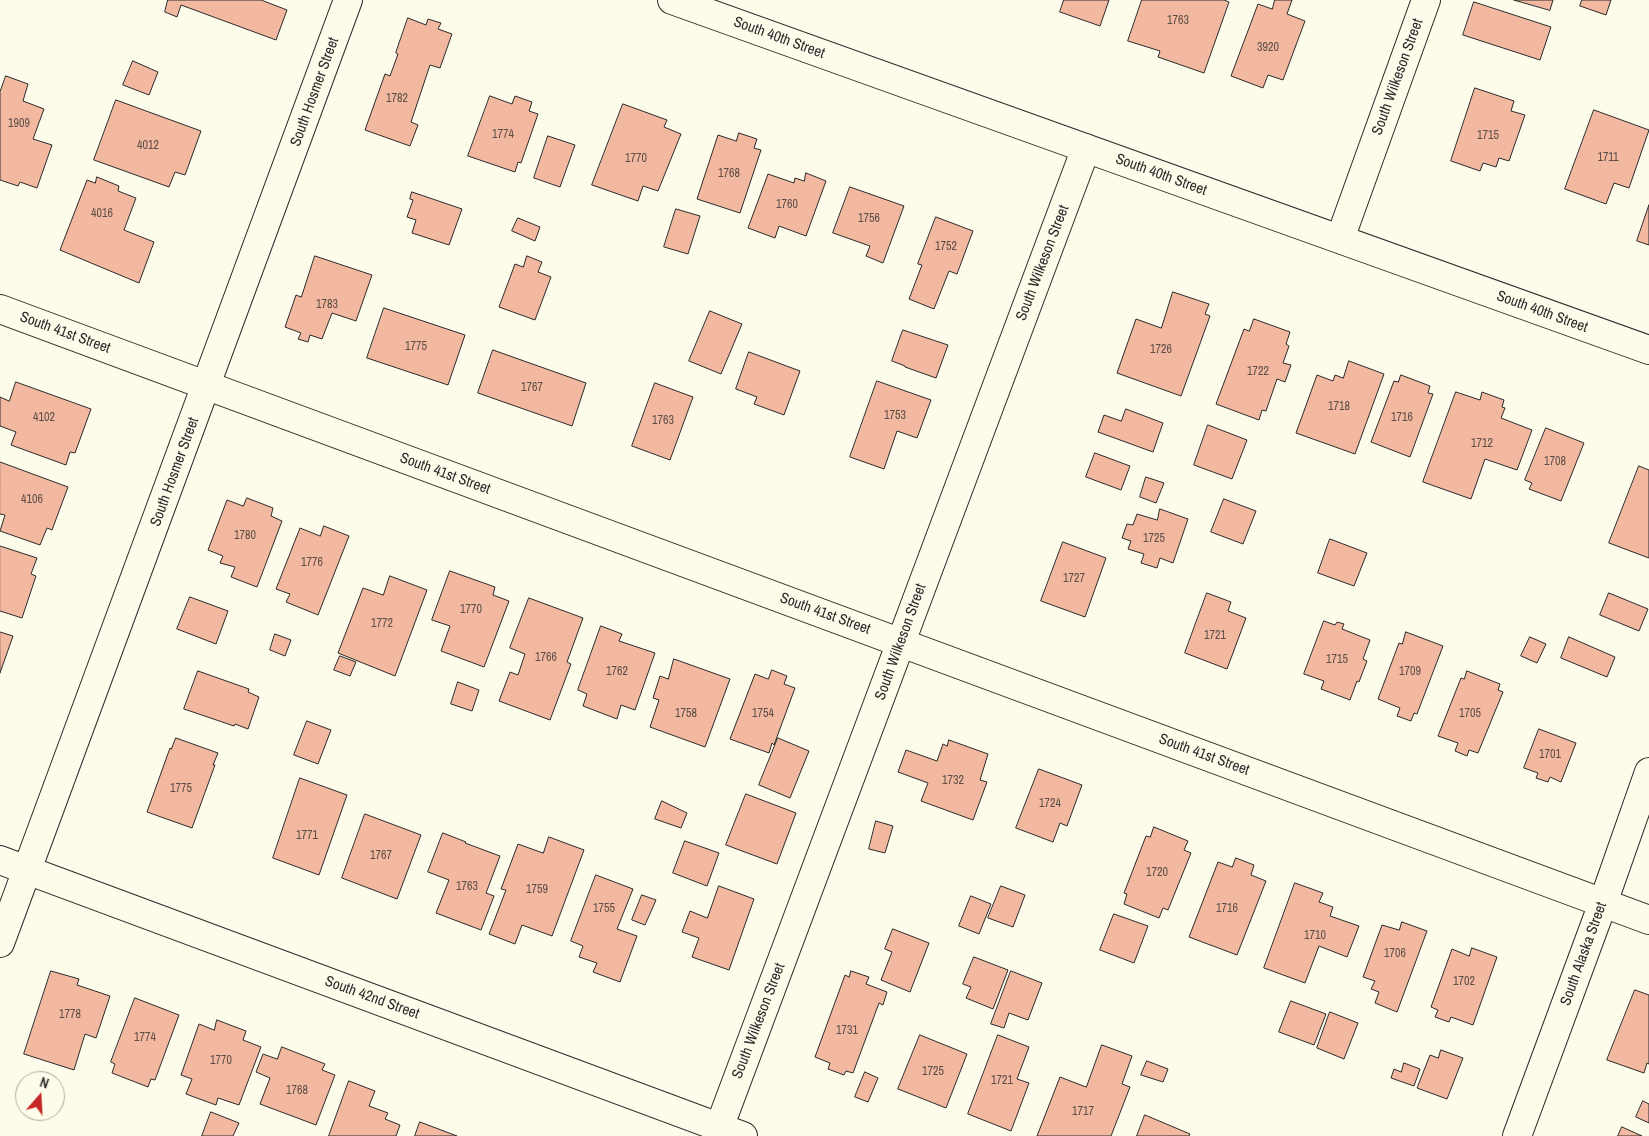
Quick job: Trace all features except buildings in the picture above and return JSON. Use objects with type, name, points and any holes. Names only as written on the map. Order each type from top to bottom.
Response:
[{"type":"street","name":"South Hosmer Street","points":[[0,943],[348,0]]},
{"type":"street","name":"South 40th Street","points":[[672,0],[1649,350]]},
{"type":"street","name":"South Wilkeson Street","points":[[1340,239],[1426,0]]},
{"type":"street","name":"South Wilkeson Street","points":[[726,1133],[901,643],[1086,148]]},
{"type":"street","name":"South 41st Street","points":[[0,309],[1649,920]]},
{"type":"street","name":"South Alaska Street","points":[[1517,1136],[1649,772]]},
{"type":"street","name":"South 42nd Street","points":[[0,860],[726,1133]]}]
